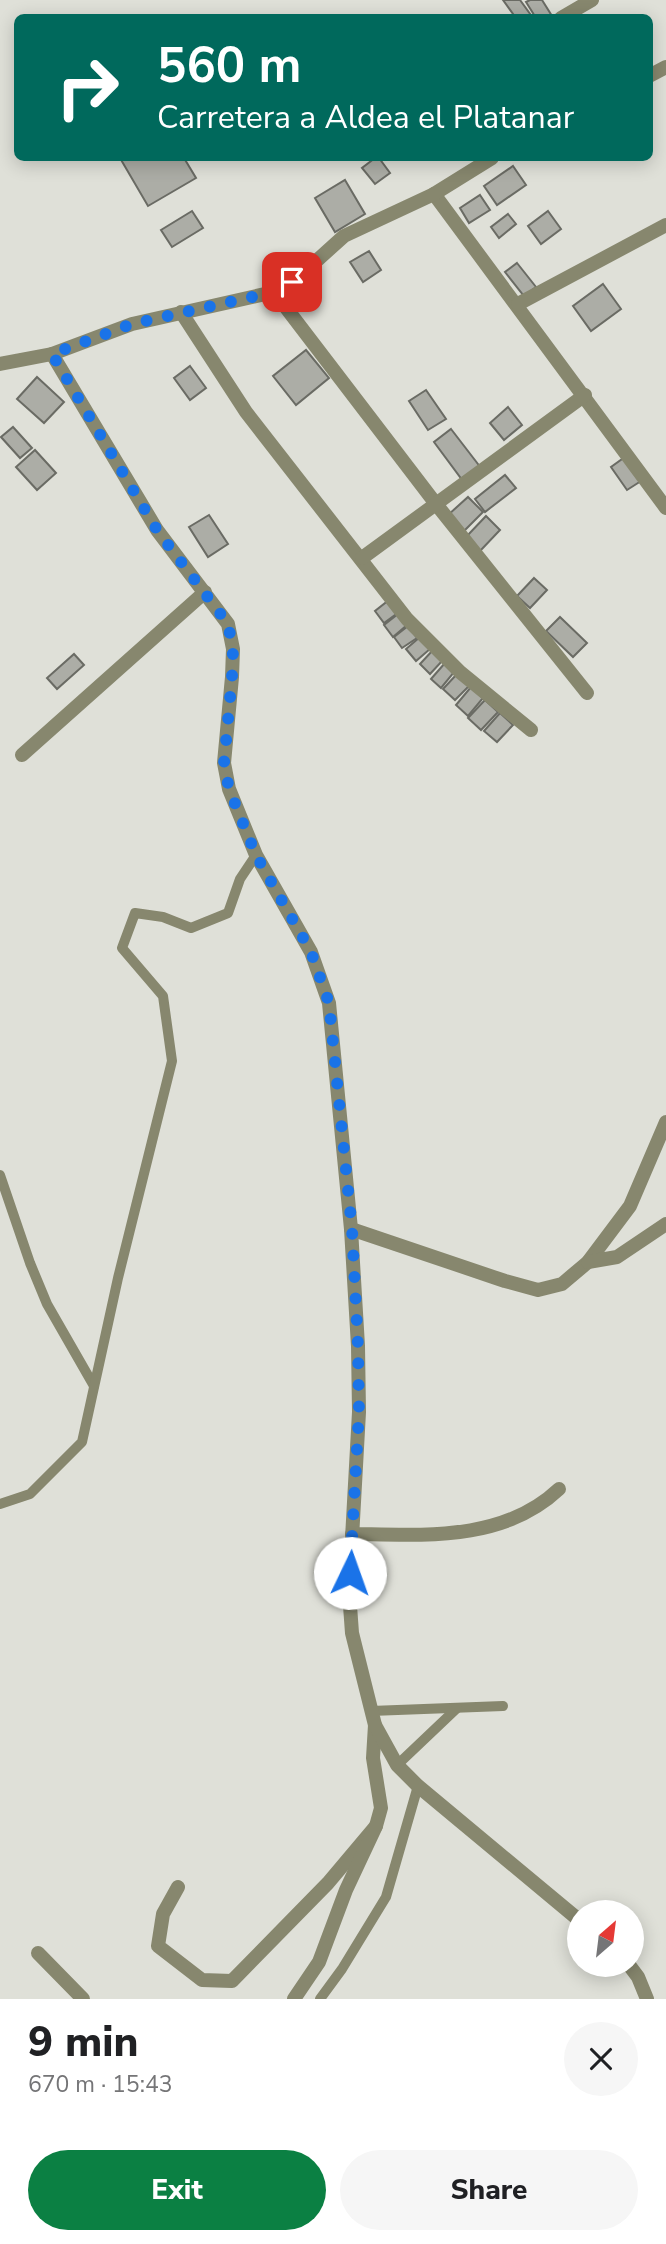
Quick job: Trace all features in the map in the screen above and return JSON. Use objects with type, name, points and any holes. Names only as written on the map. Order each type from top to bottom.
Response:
[{"type":"street","points":[[568,14],[592,0]]},
{"type":"street","points":[[0,364],[52,354],[132,324],[274,292],[303,273],[344,236],[434,194],[484,161]]},
{"type":"street","points":[[434,194],[518,304],[666,508]]},
{"type":"street","points":[[518,304],[666,225]]},
{"type":"street","points":[[274,292],[436,504],[587,693]]},
{"type":"street","points":[[181,312],[246,412],[407,619],[432,646],[493,701],[531,730]]},
{"type":"street","points":[[52,354],[157,530],[222,614],[231,634],[232,677],[224,763],[229,789],[256,855],[311,952],[329,1003],[352,1229],[359,1412],[349,1592],[352,1633],[373,1718],[397,1765],[418,1786],[567,1910]]},
{"type":"street","points":[[362,558],[584,395]]},
{"type":"street","points":[[22,755],[205,592]]},
{"type":"street","points":[[352,1229],[538,1290],[562,1284],[588,1262],[630,1206],[666,1122]]},
{"type":"street","points":[[588,1262],[617,1257],[666,1224]]},
{"type":"street","points":[[352,1534],[456,1535],[519,1517],[542,1504],[559,1489]]},
{"type":"street","points":[[294,1999],[319,1962],[346,1890],[376,1826],[381,1808],[373,1758],[373,1718]]},
{"type":"street","points":[[178,1888],[163,1914],[158,1946],[202,1980],[232,1981],[328,1883],[376,1826]]},
{"type":"street","points":[[38,1953],[83,1999]]},
{"type":"street","points":[[638,1978],[647,1999]]},
{"type":"lane","points":[[0,1504],[30,1494],[82,1442],[121,1264],[172,1060],[163,996],[122,948],[130,923],[135,913],[163,917],[191,928],[228,913],[240,879],[256,855]]},
{"type":"lane","points":[[0,1175],[47,1304],[94,1387]]},
{"type":"lane","points":[[373,1718],[457,1708],[503,1706]]},
{"type":"lane","points":[[397,1765],[457,1708]]},
{"type":"lane","points":[[320,1999],[342,1969],[386,1897],[418,1786]]},
{"type":"building","points":[[503,0],[520,0],[530,14],[513,14]]},
{"type":"building","points":[[542,0],[551,14],[534,14],[526,2]]},
{"type":"building","points":[[122,161],[186,161],[196,178],[148,206]]},
{"type":"building","points":[[371,161],[381,161],[390,173],[375,184],[362,168]]},
{"type":"building","points":[[513,166],[526,185],[497,205],[484,186]]},
{"type":"building","points":[[345,180],[365,214],[335,232],[315,198]]},
{"type":"building","points":[[480,195],[490,210],[469,223],[460,208]]},
{"type":"building","points":[[192,211],[203,228],[172,247],[161,230]]},
{"type":"building","points":[[548,211],[561,229],[541,244],[528,226]]},
{"type":"building","points":[[508,214],[516,224],[499,238],[491,227]]},
{"type":"building","points":[[369,251],[381,270],[363,282],[350,262]]},
{"type":"building","points":[[517,263],[536,287],[524,296],[505,272]]},
{"type":"building","points":[[603,284],[621,309],[591,331],[573,306]]},
{"type":"building","points":[[306,350],[329,378],[296,405],[273,376]]},
{"type":"building","points":[[190,366],[206,388],[190,400],[174,378]]},
{"type":"building","points":[[37,377],[64,402],[44,423],[17,399]]},
{"type":"building","points":[[426,390],[446,419],[428,430],[409,401]]},
{"type":"building","points":[[508,407],[522,425],[504,440],[490,423]]},
{"type":"building","points":[[13,427],[32,448],[20,458],[1,437]]},
{"type":"building","points":[[451,429],[481,468],[463,481],[434,442]]},
{"type":"building","points":[[35,450],[56,473],[37,490],[16,467]]},
{"type":"building","points":[[625,457],[641,481],[627,490],[611,467]]},
{"type":"building","points":[[505,475],[516,488],[485,512],[475,499]]},
{"type":"building","points":[[468,497],[483,512],[464,531],[448,515]]},
{"type":"building","points":[[209,515],[228,544],[208,557],[189,527]]},
{"type":"building","points":[[486,516],[500,530],[480,551],[466,537]]},
{"type":"building","points":[[534,578],[547,590],[530,608],[517,596]]},
{"type":"building","points":[[389,600],[399,612],[384,623],[375,611]]},
{"type":"building","points":[[398,614],[407,625],[393,637],[384,625]]},
{"type":"building","points":[[560,617],[587,643],[573,657],[546,631]]},
{"type":"building","points":[[408,626],[417,638],[402,648],[394,637]]},
{"type":"building","points":[[420,637],[430,649],[416,661],[406,649]]},
{"type":"building","points":[[433,650],[443,660],[430,674],[420,664]]},
{"type":"building","points":[[74,654],[84,665],[57,689],[47,678]]},
{"type":"building","points":[[445,663],[455,671],[441,688],[431,679]]},
{"type":"building","points":[[457,674],[469,686],[455,700],[443,689]]},
{"type":"building","points":[[471,687],[483,698],[468,716],[456,705]]},
{"type":"building","points":[[485,700],[498,712],[481,730],[468,718]]},
{"type":"building","points":[[500,713],[513,725],[497,742],[484,731]]},
{"type":"route","points":[[292,282],[274,292],[132,324],[52,354],[157,530],[228,624],[233,649],[224,763],[229,789],[256,855],[311,952],[324,982],[329,1003],[352,1229],[358,1346],[359,1412],[350,1573]]}]
